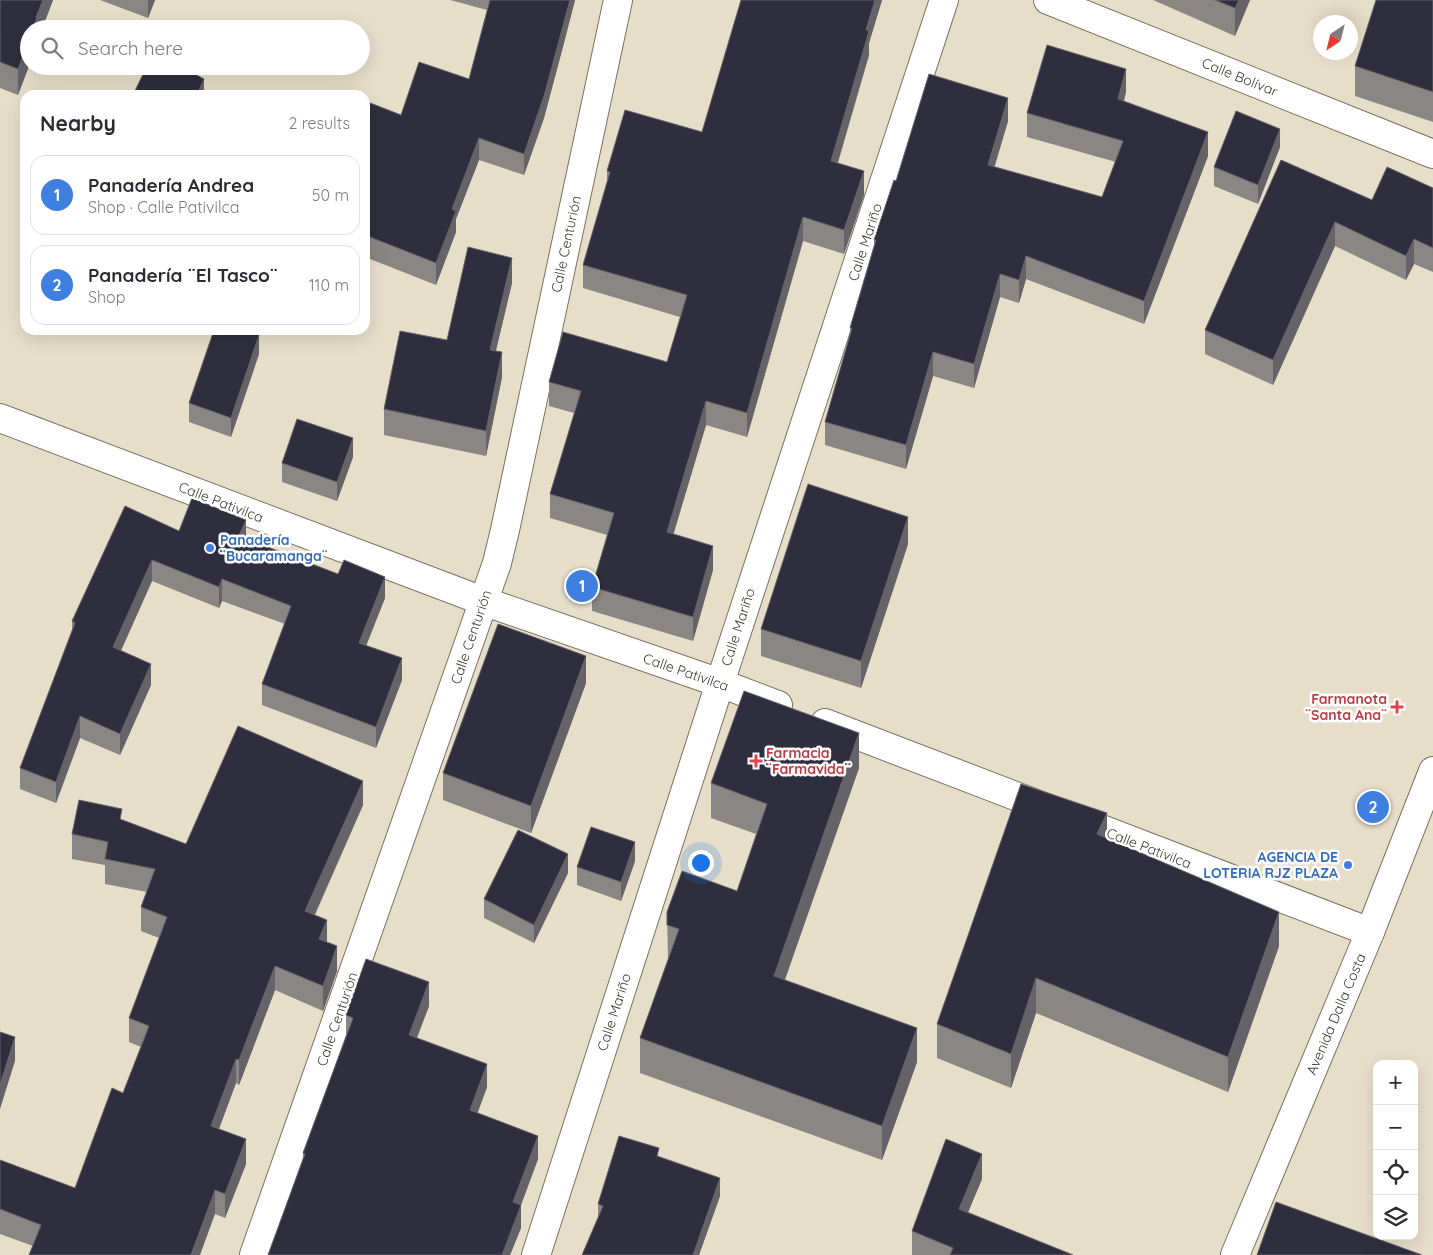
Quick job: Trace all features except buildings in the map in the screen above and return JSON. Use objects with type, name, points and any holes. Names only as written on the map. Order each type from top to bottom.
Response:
[{"type":"street","name":"Calle Centurión","points":[[254,1255],[496,563],[505,530],[618,0]]},
{"type":"street","name":"Calle Mariño","points":[[536,1255],[720,683],[944,0]]},
{"type":"street","name":"Calle Bolívar","points":[[1048,0],[1433,154]]},
{"type":"street","name":"Calle Pativilca","points":[[0,418],[484,601],[720,683],[1370,932]]},
{"type":"street","name":"Avenida Dalla Costa","points":[[1235,1255],[1370,932],[1433,771]]},
{"type":"place","name":"Panadería ¨Bucaramanga¨","points":[[210,548]]},
{"type":"place","name":"Panadería Andrea","points":[[582,586]]},
{"type":"place","name":"Farmanota ¨Santa Ana¨","points":[[1397,707]]},
{"type":"place","name":"Farmacia ¨Farmavida¨","points":[[756,761]]},
{"type":"place","name":"Panadería ¨El Tasco¨","points":[[1373,807]]},
{"type":"place","name":"AGENCIA DE LOTERIA RJZ PLAZA","points":[[1348,865]]}]
